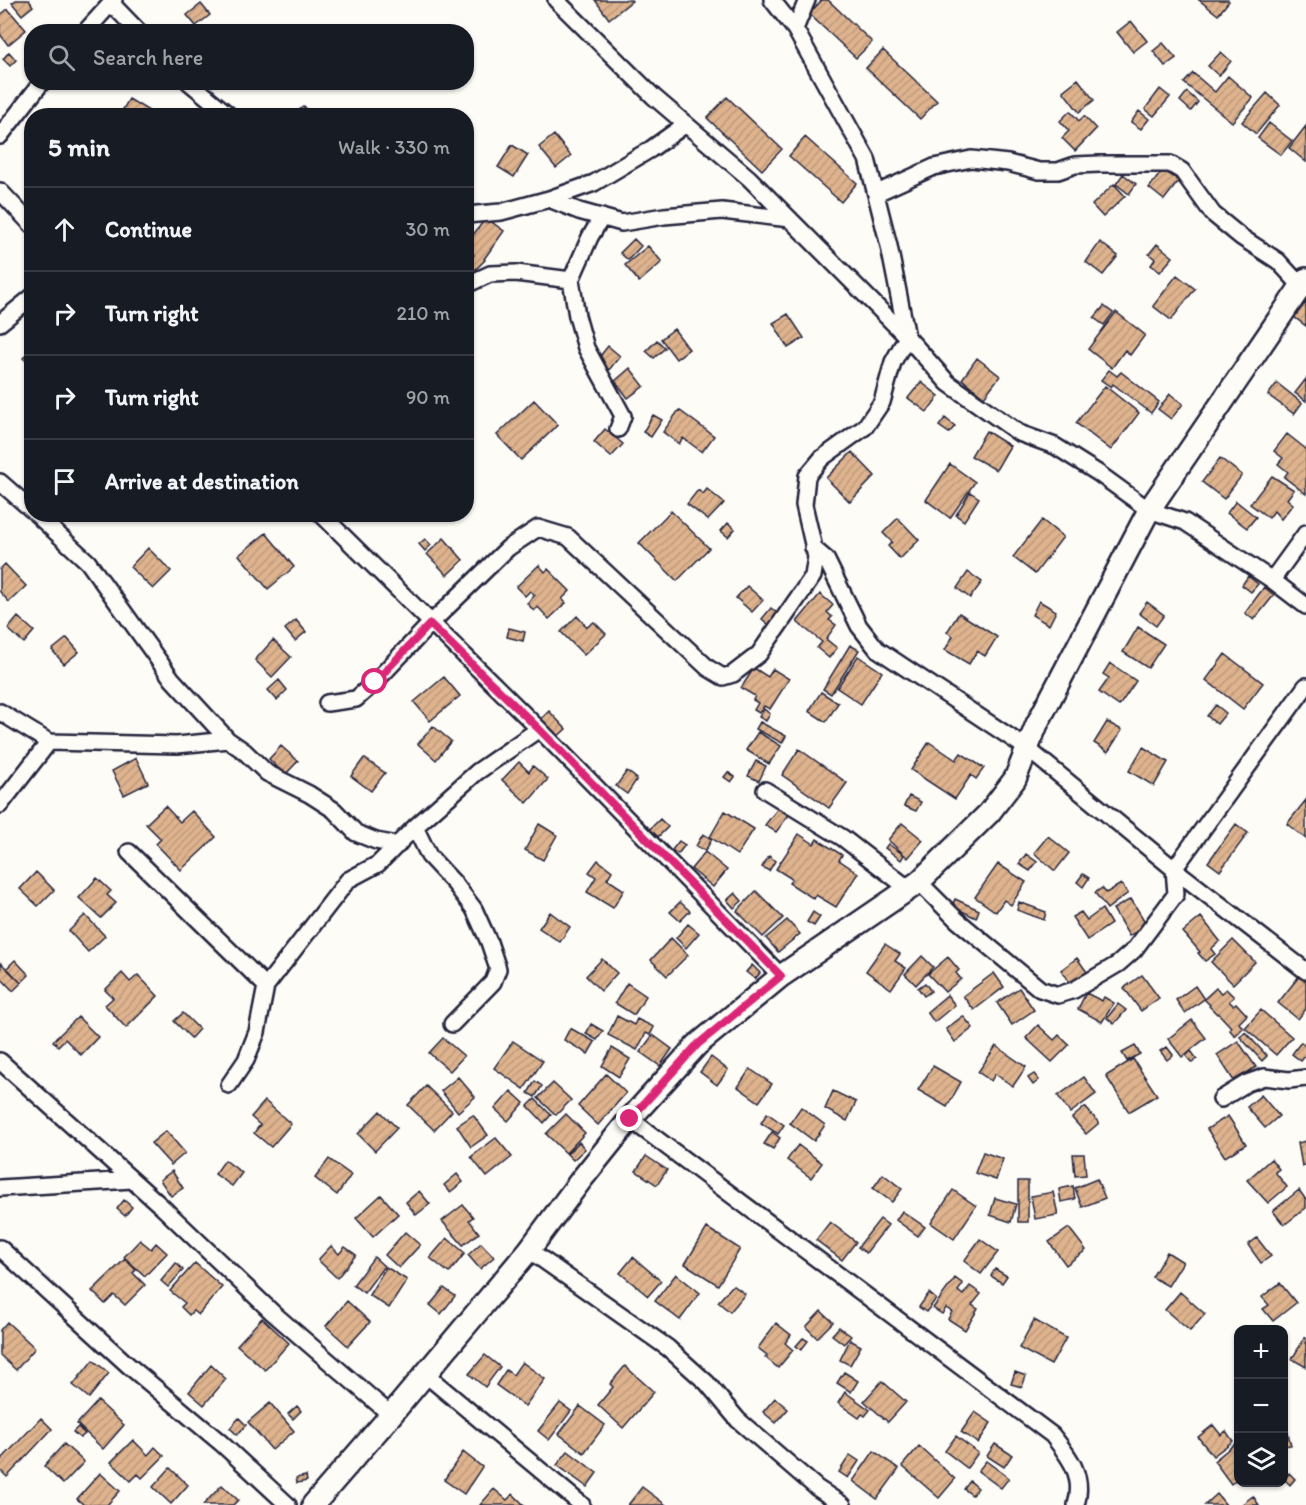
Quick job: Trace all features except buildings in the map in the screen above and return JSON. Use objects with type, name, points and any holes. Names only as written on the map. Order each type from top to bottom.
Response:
[{"type":"main road","points":[[313,1505],[391,1416],[529,1250],[630,1119],[697,1045],[781,976],[914,886],[989,813],[1015,779],[1037,724],[1149,510],[1304,282]]},
{"type":"street","points":[[556,0],[654,97],[749,178],[907,337],[948,383],[1019,433],[1055,446],[1098,472],[1149,510],[1185,522],[1272,580],[1306,606]]},
{"type":"street","points":[[327,703],[356,699],[391,667],[430,624],[508,548],[538,528],[568,537],[708,668],[723,677],[733,674],[759,654],[813,576],[816,557],[804,505],[807,476],[822,459],[865,427],[882,402],[893,362],[907,337],[877,193],[867,159],[795,29],[772,0]]},
{"type":"street","points":[[795,29],[807,0]]},
{"type":"street","points":[[92,24],[113,1],[132,24]]},
{"type":"street","points":[[0,136],[36,90]]},
{"type":"street","points":[[199,90],[220,108]]},
{"type":"street","points":[[474,214],[501,212],[549,199],[594,183],[686,124]]},
{"type":"street","points":[[877,193],[934,167],[971,159],[1008,163],[1040,171],[1058,171],[1075,165],[1170,164],[1182,171],[1213,214],[1304,282]]},
{"type":"street","points":[[0,191],[24,216]]},
{"type":"street","points":[[549,199],[622,223],[664,216],[722,211],[790,219]]},
{"type":"street","points":[[602,217],[590,237],[571,280],[577,316],[586,348],[622,416],[618,429]]},
{"type":"street","points":[[474,281],[490,274],[507,273],[571,280]]},
{"type":"street","points":[[0,323],[24,304]]},
{"type":"street","points":[[0,482],[24,503]]},
{"type":"street","points":[[45,522],[88,562],[172,679],[228,740],[244,751],[267,773],[309,794],[334,810],[356,833],[376,841],[398,845]]},
{"type":"street","points":[[329,522],[539,729],[781,976]]},
{"type":"street","points":[[1272,580],[1306,533]]},
{"type":"street","points":[[813,548],[826,559],[859,626],[877,649],[1028,749],[1174,869],[1306,971]]},
{"type":"street","points":[[765,790],[843,838],[914,886],[1040,989],[1058,995],[1074,990],[1109,970],[1134,950],[1176,894],[1174,869],[1306,686]]},
{"type":"street","points":[[0,712],[49,742],[177,745],[228,740]]},
{"type":"street","points":[[230,1085],[246,1060],[257,1032],[266,986],[348,880],[378,864],[477,772],[539,729]]},
{"type":"street","points":[[0,805],[49,742]]},
{"type":"street","points":[[415,828],[429,856],[474,909],[498,969],[493,982],[452,1024]]},
{"type":"street","points":[[129,852],[266,986]]},
{"type":"street","points":[[0,1061],[132,1180],[273,1313],[391,1416]]},
{"type":"street","points":[[1221,1099],[1247,1083],[1264,1077],[1289,1080],[1306,1078]]},
{"type":"street","points":[[630,1119],[1052,1435],[1070,1457],[1077,1476],[1076,1505]]},
{"type":"street","points":[[0,1188],[132,1180]]},
{"type":"street","points":[[0,1248],[128,1365],[221,1443],[288,1505]]},
{"type":"street","points":[[529,1250],[668,1348],[707,1383],[738,1420],[817,1488],[843,1505]]},
{"type":"street","points":[[425,1374],[582,1505]]},
{"type":"route","points":[[375,682],[430,624],[539,729],[781,976],[697,1045],[630,1119]]}]
